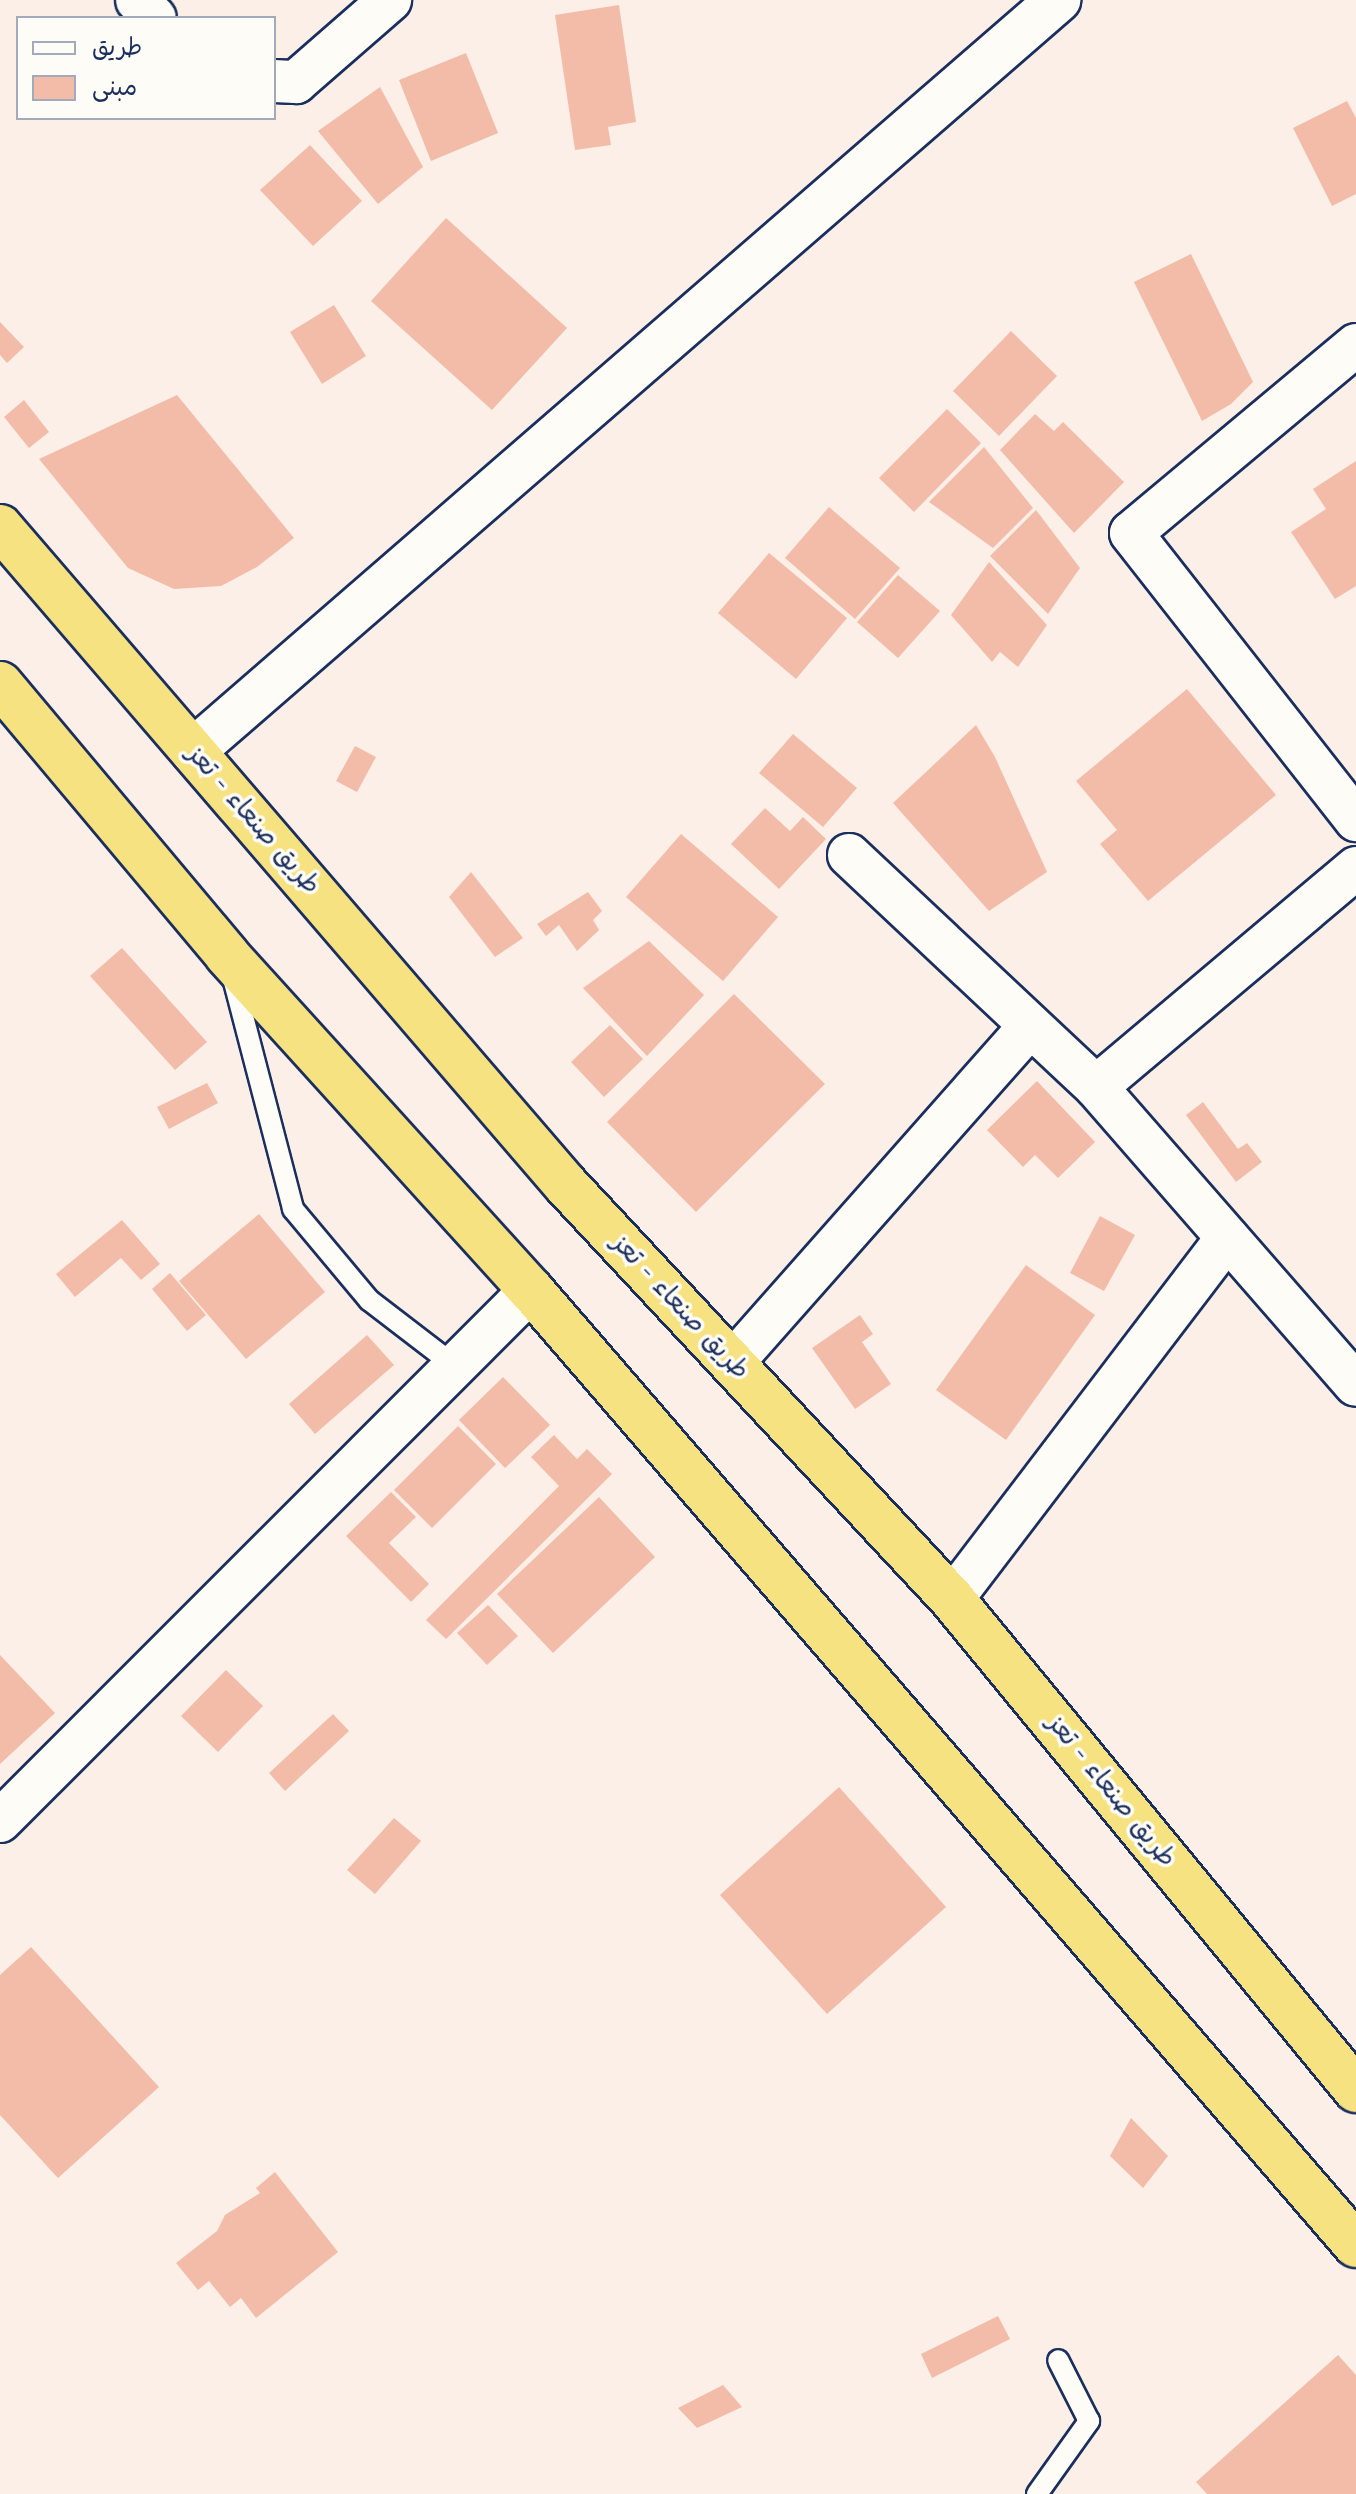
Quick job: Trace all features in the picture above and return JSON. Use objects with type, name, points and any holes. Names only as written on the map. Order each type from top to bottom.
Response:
[{"type":"highway","name":"طريق صنعاء - تعز","points":[[0,527],[566,1185],[952,1599],[1356,2090]]},
{"type":"highway","points":[[0,684],[227,955],[531,1290],[1356,2245]]},
{"type":"street","points":[[137,0],[153,16]]},
{"type":"street","points":[[276,81],[296,82],[390,0]]},
{"type":"street","points":[[193,751],[1058,0]]},
{"type":"street","points":[[1356,345],[1131,533],[1356,820]]},
{"type":"street","points":[[849,855],[1096,1087],[1356,1385]]},
{"type":"street","points":[[1096,1087],[1356,868]]},
{"type":"street","points":[[732,1363],[1030,1026]]},
{"type":"street","points":[[952,1599],[1227,1238]]},
{"type":"street","points":[[0,1821],[531,1290]]},
{"type":"lane","points":[[227,955],[293,1209],[369,1300],[455,1366]]},
{"type":"lane","points":[[1037,2494],[1089,2421],[1058,2360]]},
{"type":"building","points":[[619,5],[636,122],[608,127],[611,145],[575,150],[555,15]]},
{"type":"building","points":[[466,53],[498,133],[431,161],[399,80]]},
{"type":"building","points":[[380,87],[423,167],[378,204],[318,131]]},
{"type":"building","points":[[1347,101],[1356,118],[1356,194],[1332,206],[1293,128]]},
{"type":"building","points":[[310,145],[362,201],[313,246],[260,190]]},
{"type":"building","points":[[446,218],[567,328],[492,410],[371,301]]},
{"type":"building","points":[[1191,254],[1253,382],[1231,404],[1202,421],[1134,282]]},
{"type":"building","points":[[334,305],[366,356],[322,384],[290,332]]},
{"type":"building","points":[[0,322],[24,347],[7,363],[0,355]]},
{"type":"building","points":[[1011,331],[1057,376],[999,436],[953,391]]},
{"type":"building","points":[[177,395],[294,538],[257,567],[221,586],[174,589],[128,568],[39,459]]},
{"type":"building","points":[[24,400],[49,432],[29,448],[4,417]]},
{"type":"building","points":[[947,409],[981,443],[914,512],[879,478]]},
{"type":"building","points":[[1035,414],[1054,431],[1063,422],[1124,482],[1074,533],[1000,450]]},
{"type":"building","points":[[984,447],[1033,508],[993,548],[929,502]]},
{"type":"building","points":[[1356,461],[1356,586],[1335,599],[1291,532],[1326,509],[1313,489]]},
{"type":"building","points":[[829,507],[900,568],[855,619],[785,558]]},
{"type":"building","points":[[1036,510],[1080,568],[1048,614],[990,556]]},
{"type":"building","points":[[769,553],[847,618],[796,679],[718,613]]},
{"type":"building","points":[[989,562],[1047,625],[1018,667],[1000,652],[992,662],[951,615]]},
{"type":"building","points":[[898,575],[940,611],[898,658],[857,622]]},
{"type":"building","points":[[1187,689],[1276,795],[1148,901],[1100,844],[1117,830],[1076,781]]},
{"type":"building","points":[[976,725],[995,757],[1047,872],[989,911],[893,803]]},
{"type":"building","points":[[793,734],[857,788],[823,827],[759,773]]},
{"type":"building","points":[[355,746],[376,757],[357,792],[336,781]]},
{"type":"building","points":[[765,808],[790,831],[803,817],[826,839],[779,889],[731,844]]},
{"type":"building","points":[[681,834],[778,917],[723,981],[626,897]]},
{"type":"building","points":[[471,872],[523,938],[495,957],[449,897]]},
{"type":"building","points":[[588,892],[602,911],[593,920],[599,930],[577,951],[559,925],[546,936],[537,924]]},
{"type":"building","points":[[649,941],[704,995],[647,1056],[583,988]]},
{"type":"building","points":[[122,948],[207,1042],[175,1070],[90,976]]},
{"type":"building","points":[[734,994],[825,1084],[696,1212],[607,1122]]},
{"type":"building","points":[[610,1025],[643,1059],[604,1097],[571,1062]]},
{"type":"building","points":[[1037,1081],[1095,1142],[1058,1178],[1035,1155],[1023,1167],[987,1130]]},
{"type":"building","points":[[207,1083],[218,1103],[169,1129],[157,1107]]},
{"type":"building","points":[[1203,1102],[1238,1149],[1247,1143],[1262,1162],[1236,1182],[1186,1115]]},
{"type":"building","points":[[259,1214],[325,1292],[246,1359],[179,1281]]},
{"type":"building","points":[[1100,1216],[1135,1235],[1104,1291],[1070,1273]]},
{"type":"building","points":[[122,1220],[160,1264],[141,1280],[121,1258],[75,1297],[56,1274]]},
{"type":"building","points":[[1026,1265],[1095,1315],[1006,1440],[936,1390]]},
{"type":"building","points":[[170,1273],[206,1315],[187,1331],[152,1289]]},
{"type":"building","points":[[860,1315],[873,1334],[862,1342],[891,1384],[855,1409],[812,1348]]},
{"type":"building","points":[[367,1335],[394,1365],[315,1434],[289,1404]]},
{"type":"building","points":[[503,1377],[550,1425],[505,1468],[459,1420]]},
{"type":"building","points":[[458,1426],[496,1464],[432,1528],[394,1490]]},
{"type":"building","points":[[554,1435],[577,1459],[587,1449],[612,1474],[446,1639],[426,1620],[559,1486],[531,1457]]},
{"type":"building","points":[[391,1492],[416,1517],[389,1543],[429,1584],[411,1602],[346,1536]]},
{"type":"building","points":[[599,1497],[655,1557],[553,1653],[497,1594]]},
{"type":"building","points":[[488,1605],[518,1636],[487,1665],[457,1633]]},
{"type":"building","points":[[0,1655],[55,1713],[0,1764]]},
{"type":"building","points":[[226,1670],[263,1706],[218,1752],[181,1716]]},
{"type":"building","points":[[333,1714],[349,1731],[285,1791],[269,1773]]},
{"type":"building","points":[[839,1787],[946,1907],[827,2014],[720,1895]]},
{"type":"building","points":[[394,1818],[421,1841],[375,1894],[347,1870]]},
{"type":"building","points":[[31,1947],[159,2087],[58,2178],[0,2115],[0,1975]]},
{"type":"building","points":[[1131,2118],[1168,2156],[1143,2188],[1110,2156]]},
{"type":"building","points":[[275,2172],[338,2252],[256,2318],[241,2298],[230,2307],[209,2281],[198,2290],[176,2263],[217,2231],[225,2215],[260,2193],[256,2188]]},
{"type":"building","points":[[998,2316],[1010,2339],[932,2378],[921,2354]]},
{"type":"building","points":[[1338,2355],[1356,2375],[1356,2494],[1207,2494],[1196,2482]]},
{"type":"building","points":[[723,2385],[742,2407],[697,2428],[678,2408]]}]
